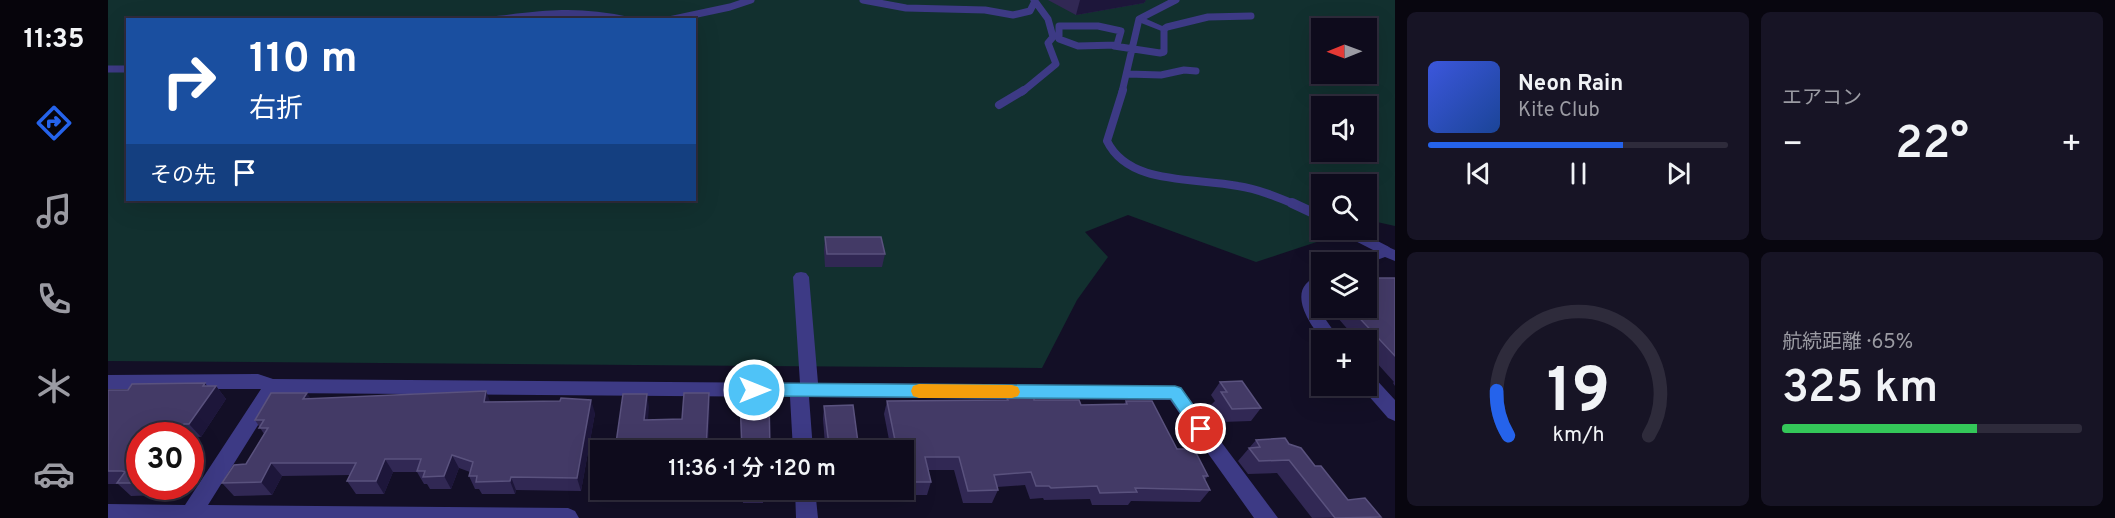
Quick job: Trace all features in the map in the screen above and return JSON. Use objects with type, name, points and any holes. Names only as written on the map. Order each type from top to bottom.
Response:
[{"type":"street","points":[[1139,19],[1164,29]]},
{"type":"street","points":[[801,277],[803,440]]},
{"type":"street","points":[[1311,290],[1308,300],[1311,312]]},
{"type":"street","points":[[1315,318],[1324,330]]},
{"type":"street","points":[[108,382],[258,381],[273,386],[1175,393],[1267,518]]},
{"type":"street","points":[[189,516],[207,492],[273,386]]},
{"type":"street","points":[[1377,393],[1395,413]]},
{"type":"street","points":[[806,500],[807,518]]},
{"type":"street","points":[[108,514],[568,518]]},
{"type":"lane","points":[[678,18],[751,0]]},
{"type":"lane","points":[[863,0],[929,10],[1024,14],[1048,19]]},
{"type":"lane","points":[[1176,0],[1139,19],[1128,74],[1107,141],[1108,148],[1122,162],[1143,172],[1237,185],[1279,196],[1311,212]]},
{"type":"lane","points":[[999,105],[1028,88],[1041,73],[1056,64],[1048,43],[1053,37],[1048,19],[1034,2],[1024,14]]},
{"type":"lane","points":[[510,18],[559,12],[595,14],[616,18]]},
{"type":"lane","points":[[1118,46],[1121,31],[1116,28],[1087,24],[1059,26],[1059,39],[1076,46],[1118,46],[1154,53],[1164,52],[1164,29],[1187,21],[1227,15],[1251,16]]},
{"type":"lane","points":[[1187,21],[1201,25]]},
{"type":"lane","points":[[108,69],[126,69]]},
{"type":"lane","points":[[1128,74],[1161,75],[1197,70]]},
{"type":"lane","points":[[1365,240],[1390,253]]},
{"type":"green space","points":[[108,0],[1395,0],[1395,226],[1377,222],[1377,174],[1311,174],[1311,240],[1323,240],[1256,262],[1128,215],[1085,232],[1108,257],[1077,300],[1042,368],[108,361]]},
{"type":"building","points":[[825,237],[881,237],[885,254],[827,254]]},
{"type":"building","points":[[1377,278],[1395,278],[1395,356],[1377,337],[1377,330],[1371,330],[1359,318],[1377,318]]},
{"type":"building","points":[[1242,381],[1261,408],[1232,409],[1221,392],[1227,392],[1220,382]]},
{"type":"building","points":[[205,383],[203,386],[216,386],[190,422],[126,422],[126,483],[117,483],[125,472],[108,471],[108,390],[128,390],[132,384]]},
{"type":"building","points":[[486,391],[484,402],[560,401],[561,398],[591,400],[577,478],[511,477],[510,481],[476,482],[477,476],[469,476],[473,462],[452,455],[444,476],[423,477],[425,471],[417,471],[421,459],[385,459],[376,481],[347,481],[356,463],[271,463],[261,482],[222,483],[234,465],[246,464],[268,428],[259,428],[264,420],[255,420],[271,393],[307,393],[303,399]]},
{"type":"building","points":[[684,393],[709,393],[707,440],[616,440],[623,394],[647,394],[644,420],[682,419]]},
{"type":"building","points":[[1007,398],[1079,400],[1081,405],[1152,401],[1177,449],[1194,449],[1208,476],[1203,476],[1210,490],[1135,488],[1137,492],[1100,493],[1097,486],[1051,488],[1036,486],[1031,472],[994,475],[998,490],[968,491],[959,457],[925,457],[931,482],[914,482],[914,440],[895,440],[887,401],[1008,400]]},
{"type":"building","points":[[740,399],[769,399],[770,440],[742,440]]},
{"type":"building","points":[[853,405],[858,440],[828,440],[824,406]]},
{"type":"building","points":[[1285,438],[1289,444],[1301,448],[1315,466],[1321,466],[1348,500],[1365,498],[1381,517],[1335,518],[1289,460],[1259,461],[1249,448],[1260,447],[1256,440]]},
{"type":"slow traffic","points":[[919,391],[1012,392]]},
{"type":"route","points":[[754,390],[1175,393],[1201,429]]}]
